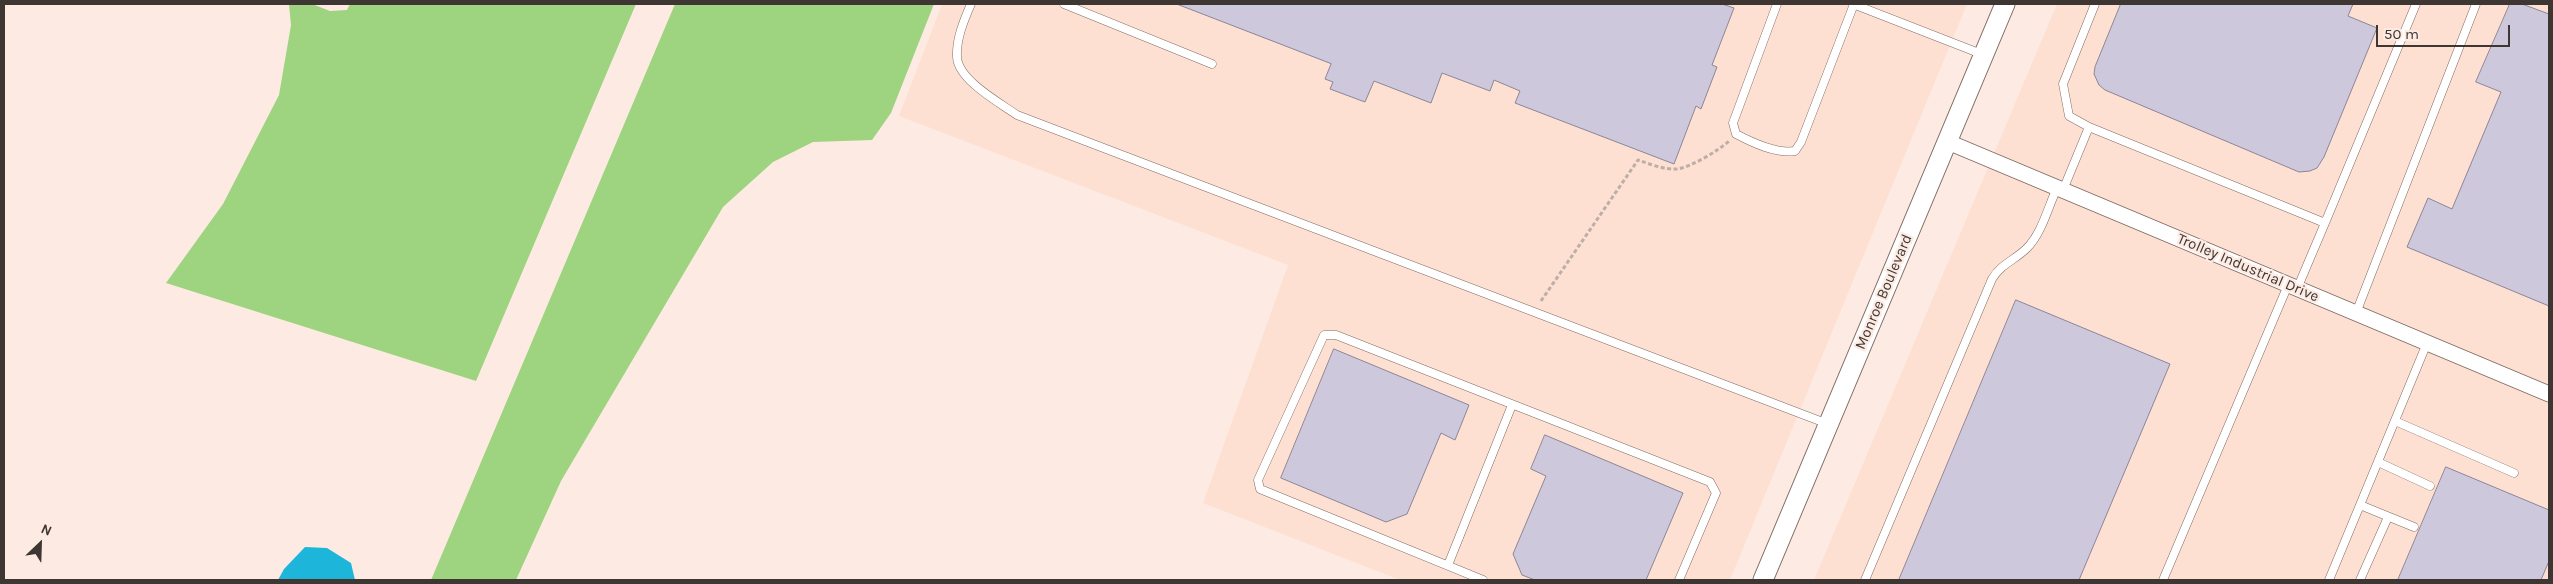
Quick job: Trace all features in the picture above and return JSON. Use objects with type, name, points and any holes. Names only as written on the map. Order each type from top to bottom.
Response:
[{"type":"street","name":"Monroe Boulevard","points":[[1763,580],[2005,4]]},
{"type":"street","name":"Trolley Industrial Drive","points":[[1948,142],[2549,394]]},
{"type":"lane","points":[[971,4],[961,30],[956,58],[972,84],[1017,114],[1828,424]]},
{"type":"lane","points":[[1064,4],[1212,64]]},
{"type":"lane","points":[[1777,4],[1732,123],[1736,134],[1784,152],[1795,151],[1853,4],[1984,55]]},
{"type":"lane","points":[[2095,4],[2063,84],[2069,116],[2089,127],[2325,223]]},
{"type":"lane","points":[[2163,580],[2292,287],[2325,223],[2416,4]]},
{"type":"lane","points":[[2356,313],[2476,4]]},
{"type":"lane","points":[[1865,580],[1992,279],[1998,268],[2026,248],[2031,242],[2060,189],[2089,127]]},
{"type":"lane","points":[[1483,580],[1260,489],[1258,480],[1324,335],[1336,335],[1710,482],[1716,494],[1679,580]]},
{"type":"lane","points":[[2329,580],[2427,343]]},
{"type":"lane","points":[[1448,565],[1512,405]]},
{"type":"lane","points":[[2395,421],[2514,473]]},
{"type":"lane","points":[[2378,462],[2430,486]]},
{"type":"lane","points":[[2360,504],[2414,527]]},
{"type":"lane","points":[[2360,580],[2388,517]]},
{"type":"path","points":[[1534,312],[1632,165],[1638,160],[1663,168],[1677,169],[1718,151],[1736,134]]},
{"type":"shaded area","points":[[942,4],[1967,4],[1730,580],[1400,580],[1203,503],[1288,265],[899,116]]},
{"type":"shaded area","points":[[2057,4],[2549,4],[2549,580],[1814,580]]},
{"type":"green space","points":[[289,4],[312,4],[330,11],[347,10],[350,4],[636,4],[476,381],[166,283],[223,204],[279,95],[291,25]]},
{"type":"green space","points":[[675,4],[934,4],[891,113],[872,140],[813,142],[773,162],[723,207],[561,481],[516,580],[431,580]]},
{"type":"water","points":[[305,547],[327,548],[351,563],[355,580],[278,580],[284,569]]},
{"type":"building","points":[[1177,4],[1722,4],[1734,8],[1712,65],[1717,67],[1701,109],[1696,106],[1674,164],[1515,103],[1520,91],[1494,80],[1490,91],[1442,73],[1431,103],[1374,81],[1365,102],[1330,89],[1333,82],[1325,79],[1331,64]]},
{"type":"building","points":[[2121,4],[2353,4],[2348,16],[2377,28],[2324,157],[2317,168],[2299,172],[2105,90],[2099,85],[2094,74],[2095,67]]},
{"type":"building","points":[[2510,4],[2522,4],[2549,14],[2549,306],[2407,247],[2428,198],[2452,209],[2501,92],[2476,82]]},
{"type":"building","points":[[2016,300],[2170,364],[2079,580],[1899,580]]},
{"type":"building","points":[[1334,349],[1469,405],[1455,440],[1441,433],[1407,514],[1386,522],[1281,478]]},
{"type":"building","points":[[1545,435],[1683,493],[1646,580],[1535,580],[1522,575],[1513,554],[1546,476],[1531,469]]},
{"type":"building","points":[[2446,467],[2549,510],[2549,561],[2541,580],[2398,580]]}]
